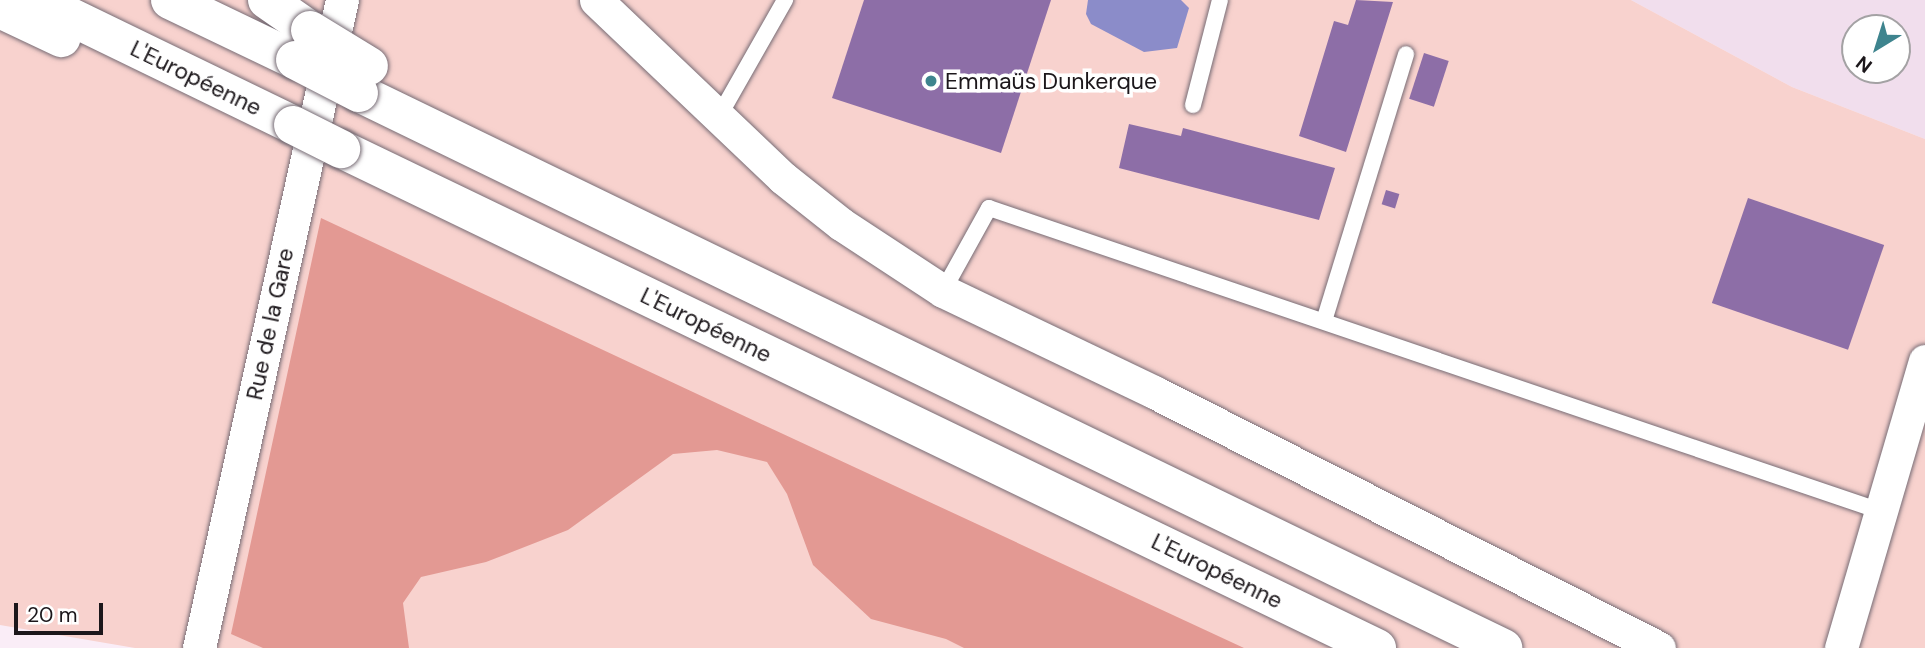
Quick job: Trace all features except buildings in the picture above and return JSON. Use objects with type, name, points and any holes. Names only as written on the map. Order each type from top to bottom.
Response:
[{"type":"highway","name":"L'Européenne","points":[[36,0],[1377,648]]},
{"type":"highway","points":[[170,0],[302,45],[364,79],[1133,469],[1503,648]]},
{"type":"highway","points":[[267,0],[302,45]]},
{"type":"highway","points":[[0,9],[66,41],[115,39]]},
{"type":"street","name":"Rue de la Gare","points":[[199,648],[342,0]]},
{"type":"street","points":[[596,0],[718,118],[820,208],[943,292],[1154,392],[1659,648]]},
{"type":"street","points":[[1840,648],[1925,361]]},
{"type":"lane","points":[[718,118],[785,0]]},
{"type":"lane","points":[[1193,105],[1220,0]]},
{"type":"lane","points":[[1324,321],[1406,54]]},
{"type":"lane","points":[[943,292],[989,208],[1880,512]]},
{"type":"shaded area","points":[[0,0],[1631,0],[1792,87],[1925,139],[1925,648],[135,648],[0,625]]},
{"type":"shaded area","points":[[1631,0],[1925,0],[1925,139],[1792,87]]},
{"type":"shaded area","points":[[321,218],[1244,648],[964,648],[946,639],[871,619],[813,565],[787,494],[767,462],[717,450],[673,454],[568,530],[486,562],[421,577],[403,603],[409,648],[263,648],[231,634]]},
{"type":"water","points":[[1088,0],[1181,0],[1189,8],[1177,48],[1144,52],[1091,24],[1086,14]]},
{"type":"place","name":"Emmaüs Dunkerque","points":[[931,81]]}]
